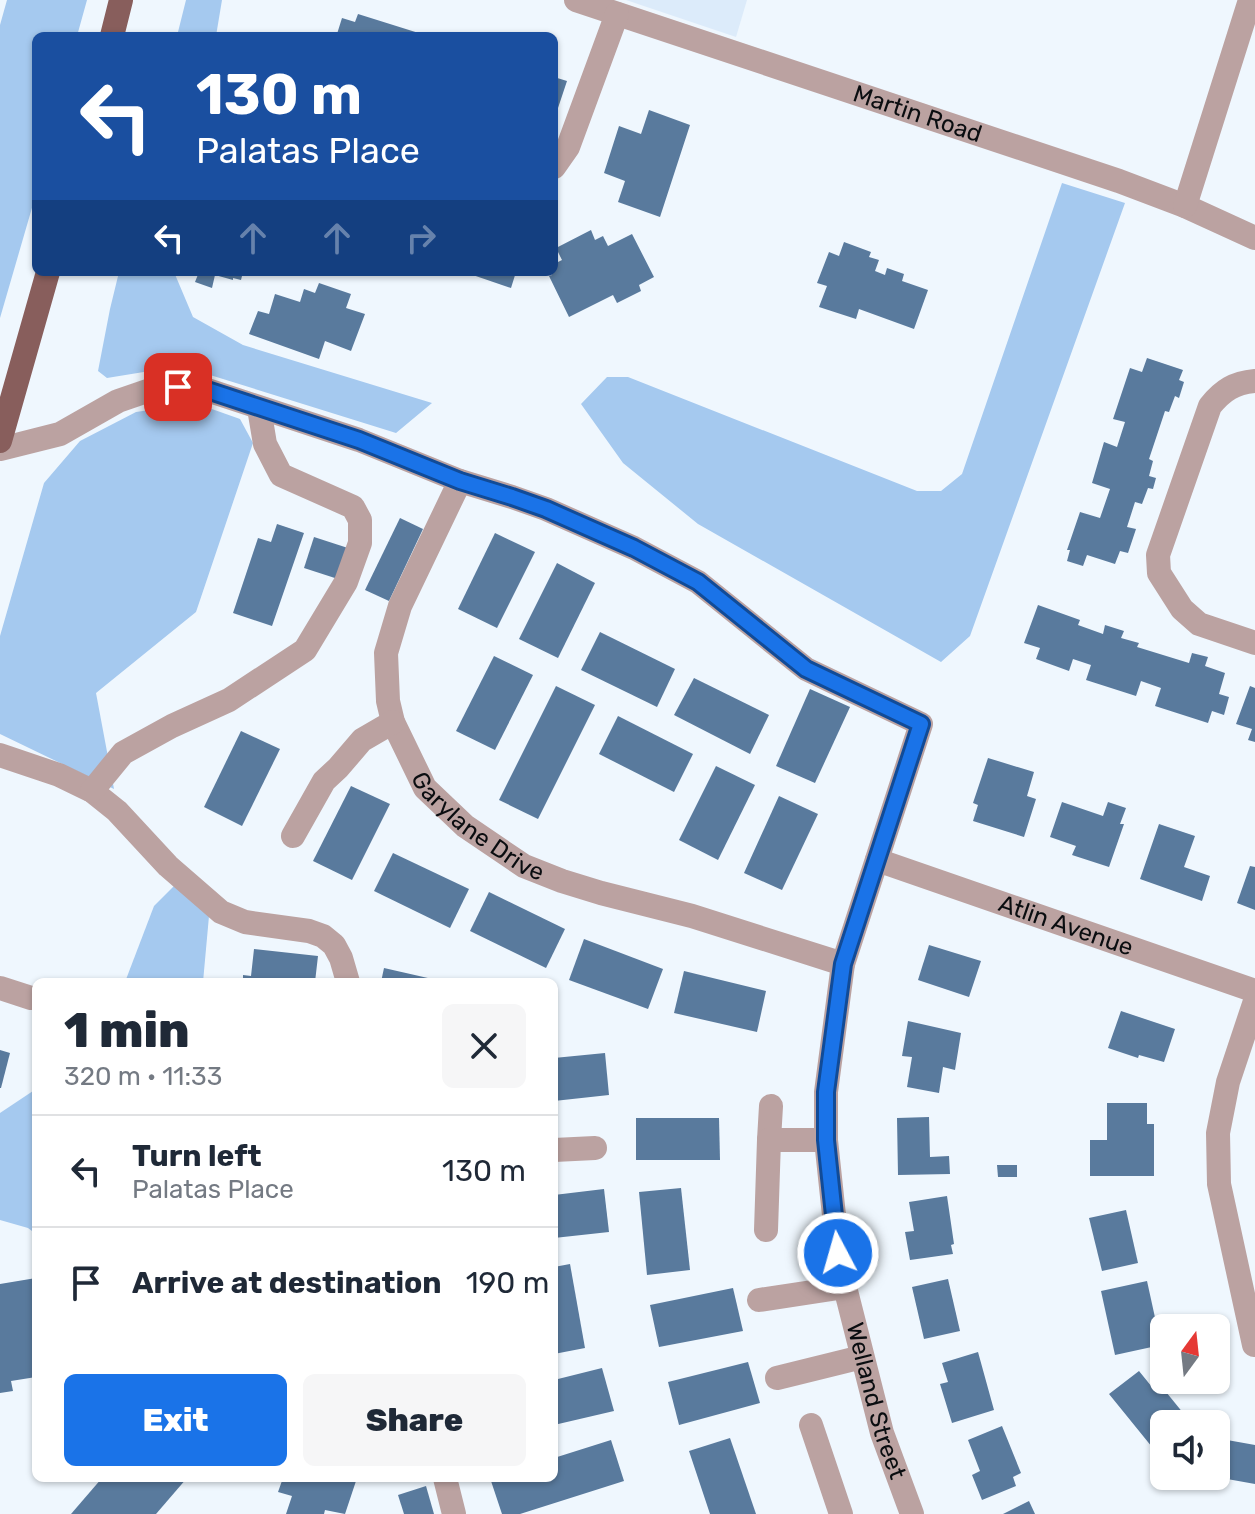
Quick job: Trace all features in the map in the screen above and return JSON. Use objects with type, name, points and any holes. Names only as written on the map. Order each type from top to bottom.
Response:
[{"type":"main road","points":[[113,32],[121,0]]},
{"type":"main road","points":[[0,441],[47,276]]},
{"type":"street","name":"Martin Road","points":[[576,0],[624,10],[1011,144],[1185,206],[1255,238]]},
{"type":"street","points":[[1185,206],[1250,0]]},
{"type":"street","points":[[558,161],[568,147],[624,10]]},
{"type":"street","points":[[1255,381],[1238,383],[1220,393],[1210,406],[1158,555],[1159,573],[1182,609],[1199,624],[1255,643]]},
{"type":"street","points":[[0,449],[60,434],[118,401],[150,390],[201,388],[359,440],[460,481]]},
{"type":"street","points":[[92,791],[123,753],[229,700],[305,650],[346,582],[360,543],[360,520],[353,507],[281,475],[265,444],[259,408]]},
{"type":"street","name":"Garylane Drive","points":[[460,481],[400,606],[386,653],[388,701],[393,722],[425,788],[465,826],[524,866],[575,885],[692,916],[843,964]]},
{"type":"street","name":"Welland Street","points":[[460,481],[546,509],[634,548],[698,582],[806,669],[921,724],[843,964],[826,1092],[826,1140],[838,1253],[882,1433],[911,1514]]},
{"type":"street","points":[[293,836],[324,781],[362,740],[393,722]]},
{"type":"street","points":[[0,755],[59,775],[92,791],[117,811],[168,866],[221,912],[245,922],[309,931],[323,936],[334,945],[347,978]]},
{"type":"street","name":"Atlin Avenue","points":[[877,860],[1255,991]]},
{"type":"street","points":[[0,988],[31,998]]},
{"type":"street","points":[[1254,1345],[1219,1184],[1218,1133],[1228,1082],[1255,1001]]},
{"type":"street","points":[[766,1230],[771,1106]]},
{"type":"street","points":[[769,1140],[826,1140]]},
{"type":"street","points":[[558,1150],[595,1148]]},
{"type":"street","points":[[759,1300],[845,1287]]},
{"type":"street","points":[[777,1378],[862,1357]]},
{"type":"street","points":[[811,1425],[841,1514]]},
{"type":"street","points":[[446,1482],[454,1514]]},
{"type":"shaded area","points":[[7,0],[87,0],[78,32],[32,32],[32,208],[0,318],[0,25]]},
{"type":"shaded area","points":[[186,0],[222,0],[217,32],[178,32]]},
{"type":"shaded area","points":[[626,0],[747,0],[736,37]]},
{"type":"shaded area","points":[[1062,183],[1125,203],[970,636],[941,662],[698,524],[623,463],[581,404],[607,377],[628,377],[917,491],[941,491],[962,474]]},
{"type":"shaded area","points":[[118,276],[176,276],[193,317],[243,345],[432,403],[396,433],[194,370],[156,370],[107,378],[98,371]]},
{"type":"shaded area","points":[[176,406],[209,408],[240,419],[253,443],[196,612],[96,693],[114,789],[0,734],[0,636],[44,483],[80,441],[136,412]]},
{"type":"shaded area","points":[[176,884],[210,905],[203,978],[127,978],[154,906]]},
{"type":"shaded area","points":[[32,1092],[32,1231],[0,1220],[0,1113]]},
{"type":"building","points":[[358,14],[415,32],[338,32],[342,18],[355,22]]},
{"type":"building","points":[[558,78],[567,81],[558,108]]},
{"type":"building","points":[[649,110],[690,125],[660,217],[618,202],[625,181],[604,173],[619,126],[641,134]]},
{"type":"building","points":[[591,230],[595,240],[603,236],[608,246],[632,234],[654,277],[639,285],[641,291],[617,303],[613,295],[569,317],[549,276],[558,276],[558,262],[562,260],[558,247]]},
{"type":"building","points":[[844,242],[871,252],[869,257],[879,260],[875,271],[885,275],[887,268],[904,274],[902,281],[928,290],[914,329],[859,309],[856,319],[819,307],[827,286],[817,283],[829,252],[839,256]]},
{"type":"building","points":[[197,276],[215,276],[212,288],[195,282]]},
{"type":"building","points":[[219,276],[242,276],[241,280]]},
{"type":"building","points":[[476,276],[515,276],[511,288]]},
{"type":"building","points":[[319,283],[351,294],[346,308],[365,314],[351,351],[325,341],[319,359],[249,334],[258,311],[269,314],[275,294],[300,302],[304,289],[315,293]]},
{"type":"building","points":[[1147,358],[1183,370],[1179,380],[1184,382],[1179,398],[1175,396],[1169,412],[1165,411],[1149,459],[1153,461],[1149,476],[1156,478],[1153,489],[1148,488],[1142,504],[1135,502],[1127,527],[1136,529],[1128,553],[1120,551],[1115,564],[1087,555],[1083,566],[1067,561],[1070,550],[1067,550],[1080,512],[1100,518],[1110,489],[1092,483],[1104,442],[1117,447],[1125,422],[1113,419],[1130,368],[1142,372]]},
{"type":"building","points":[[400,518],[423,529],[389,601],[365,590]]},
{"type":"building","points":[[277,524],[304,533],[272,626],[233,613],[258,538],[271,542]]},
{"type":"building","points":[[495,533],[535,552],[497,628],[458,609]]},
{"type":"building","points":[[314,537],[351,549],[341,580],[304,568]]},
{"type":"building","points":[[557,563],[595,583],[558,658],[519,639]]},
{"type":"building","points":[[1038,605],[1080,620],[1078,625],[1103,634],[1105,625],[1124,631],[1121,638],[1139,643],[1137,647],[1189,663],[1192,653],[1208,657],[1205,666],[1225,673],[1219,694],[1229,697],[1224,715],[1212,711],[1208,723],[1155,706],[1161,688],[1141,681],[1136,696],[1086,680],[1091,665],[1073,659],[1069,671],[1036,659],[1040,648],[1024,643]]},
{"type":"building","points":[[600,632],[675,669],[657,707],[581,670]]},
{"type":"building","points":[[494,656],[533,675],[495,750],[456,731]]},
{"type":"building","points":[[694,678],[769,715],[750,754],[674,715]]},
{"type":"building","points":[[556,686],[595,705],[538,819],[499,800]]},
{"type":"building","points":[[1250,686],[1255,688],[1255,742],[1248,740],[1252,729],[1236,724]]},
{"type":"building","points":[[810,689],[850,707],[815,783],[776,766]]},
{"type":"building","points":[[618,716],[693,754],[674,792],[599,754]]},
{"type":"building","points":[[241,731],[280,749],[242,826],[204,807]]},
{"type":"building","points":[[988,758],[1034,772],[1027,796],[1036,799],[1024,837],[973,821],[978,805],[973,803]]},
{"type":"building","points":[[716,766],[755,785],[718,860],[679,840]]},
{"type":"building","points":[[351,786],[390,804],[352,880],[313,861]]},
{"type":"building","points":[[779,796],[818,814],[782,890],[744,873]]},
{"type":"building","points":[[1062,802],[1103,816],[1108,802],[1126,808],[1120,824],[1124,824],[1109,867],[1072,855],[1076,846],[1050,837]]},
{"type":"building","points":[[1159,824],[1195,836],[1184,867],[1210,876],[1202,901],[1140,879]]},
{"type":"building","points":[[393,853],[469,889],[450,928],[374,891]]},
{"type":"building","points":[[1250,866],[1255,867],[1255,910],[1237,903]]},
{"type":"building","points":[[489,892],[565,929],[546,968],[470,931]]},
{"type":"building","points":[[584,939],[663,969],[648,1009],[569,980]]},
{"type":"building","points":[[929,945],[981,961],[969,997],[918,980]]},
{"type":"building","points":[[254,949],[318,956],[315,978],[243,978],[243,975],[251,976]]},
{"type":"building","points":[[384,968],[428,978],[382,978]]},
{"type":"building","points":[[684,971],[766,991],[757,1032],[674,1013]]},
{"type":"building","points":[[1121,1011],[1175,1029],[1164,1062],[1139,1055],[1138,1058],[1108,1048]]},
{"type":"building","points":[[908,1021],[961,1033],[955,1070],[943,1067],[939,1093],[907,1087],[912,1057],[902,1056]]},
{"type":"building","points":[[0,1050],[10,1053],[1,1088],[0,1088]]},
{"type":"building","points":[[605,1053],[609,1095],[558,1101],[558,1058]]},
{"type":"building","points":[[1107,1103],[1147,1103],[1147,1124],[1154,1124],[1154,1176],[1090,1176],[1090,1140],[1107,1140]]},
{"type":"building","points":[[929,1117],[930,1157],[949,1156],[950,1174],[898,1175],[897,1118]]},
{"type":"building","points":[[636,1118],[719,1118],[720,1160],[636,1160]]},
{"type":"building","points":[[997,1165],[1017,1165],[1017,1177],[998,1177]]},
{"type":"building","points":[[681,1188],[690,1270],[647,1275],[639,1192]]},
{"type":"building","points":[[604,1189],[609,1232],[558,1238],[558,1195]]},
{"type":"building","points":[[947,1196],[953,1254],[910,1260],[905,1232],[914,1231],[909,1202]]},
{"type":"building","points":[[1126,1210],[1138,1263],[1102,1271],[1089,1218]]},
{"type":"building","points":[[570,1264],[585,1348],[558,1353],[558,1266]]},
{"type":"building","points":[[32,1279],[32,1378],[11,1381],[13,1391],[0,1393],[0,1284]]},
{"type":"building","points":[[948,1279],[960,1331],[924,1339],[912,1287]]},
{"type":"building","points":[[1147,1281],[1154,1314],[1150,1314],[1150,1347],[1115,1355],[1101,1291]]},
{"type":"building","points":[[733,1288],[743,1331],[659,1347],[650,1305]]},
{"type":"building","points":[[978,1352],[994,1410],[952,1423],[940,1384],[948,1382],[942,1363]]},
{"type":"building","points":[[748,1362],[760,1403],[679,1425],[668,1382]]},
{"type":"building","points":[[602,1368],[614,1411],[558,1424],[558,1379]]},
{"type":"building","points":[[1139,1371],[1150,1385],[1150,1394],[1168,1394],[1181,1410],[1150,1410],[1150,1445],[1109,1394]]},
{"type":"building","points":[[1002,1426],[1021,1473],[1013,1477],[1016,1486],[982,1500],[972,1475],[980,1471],[968,1440]]},
{"type":"building","points":[[730,1438],[756,1514],[710,1514],[689,1451]]},
{"type":"building","points":[[611,1440],[624,1481],[520,1514],[502,1514],[491,1482],[558,1482],[558,1457]]},
{"type":"building","points":[[1230,1441],[1255,1445],[1255,1484],[1230,1480]]},
{"type":"building","points":[[99,1482],[184,1482],[156,1514],[71,1514]]},
{"type":"building","points":[[282,1482],[356,1482],[345,1514],[325,1510],[324,1514],[286,1514],[292,1496],[278,1492]]},
{"type":"building","points":[[426,1486],[434,1514],[404,1514],[398,1495]]},
{"type":"building","points":[[1029,1501],[1035,1514],[1003,1514]]},
{"type":"route","points":[[178,387],[201,388],[359,440],[460,481],[546,509],[634,548],[698,582],[806,669],[921,724],[843,964],[826,1092],[826,1140],[838,1253]]}]
